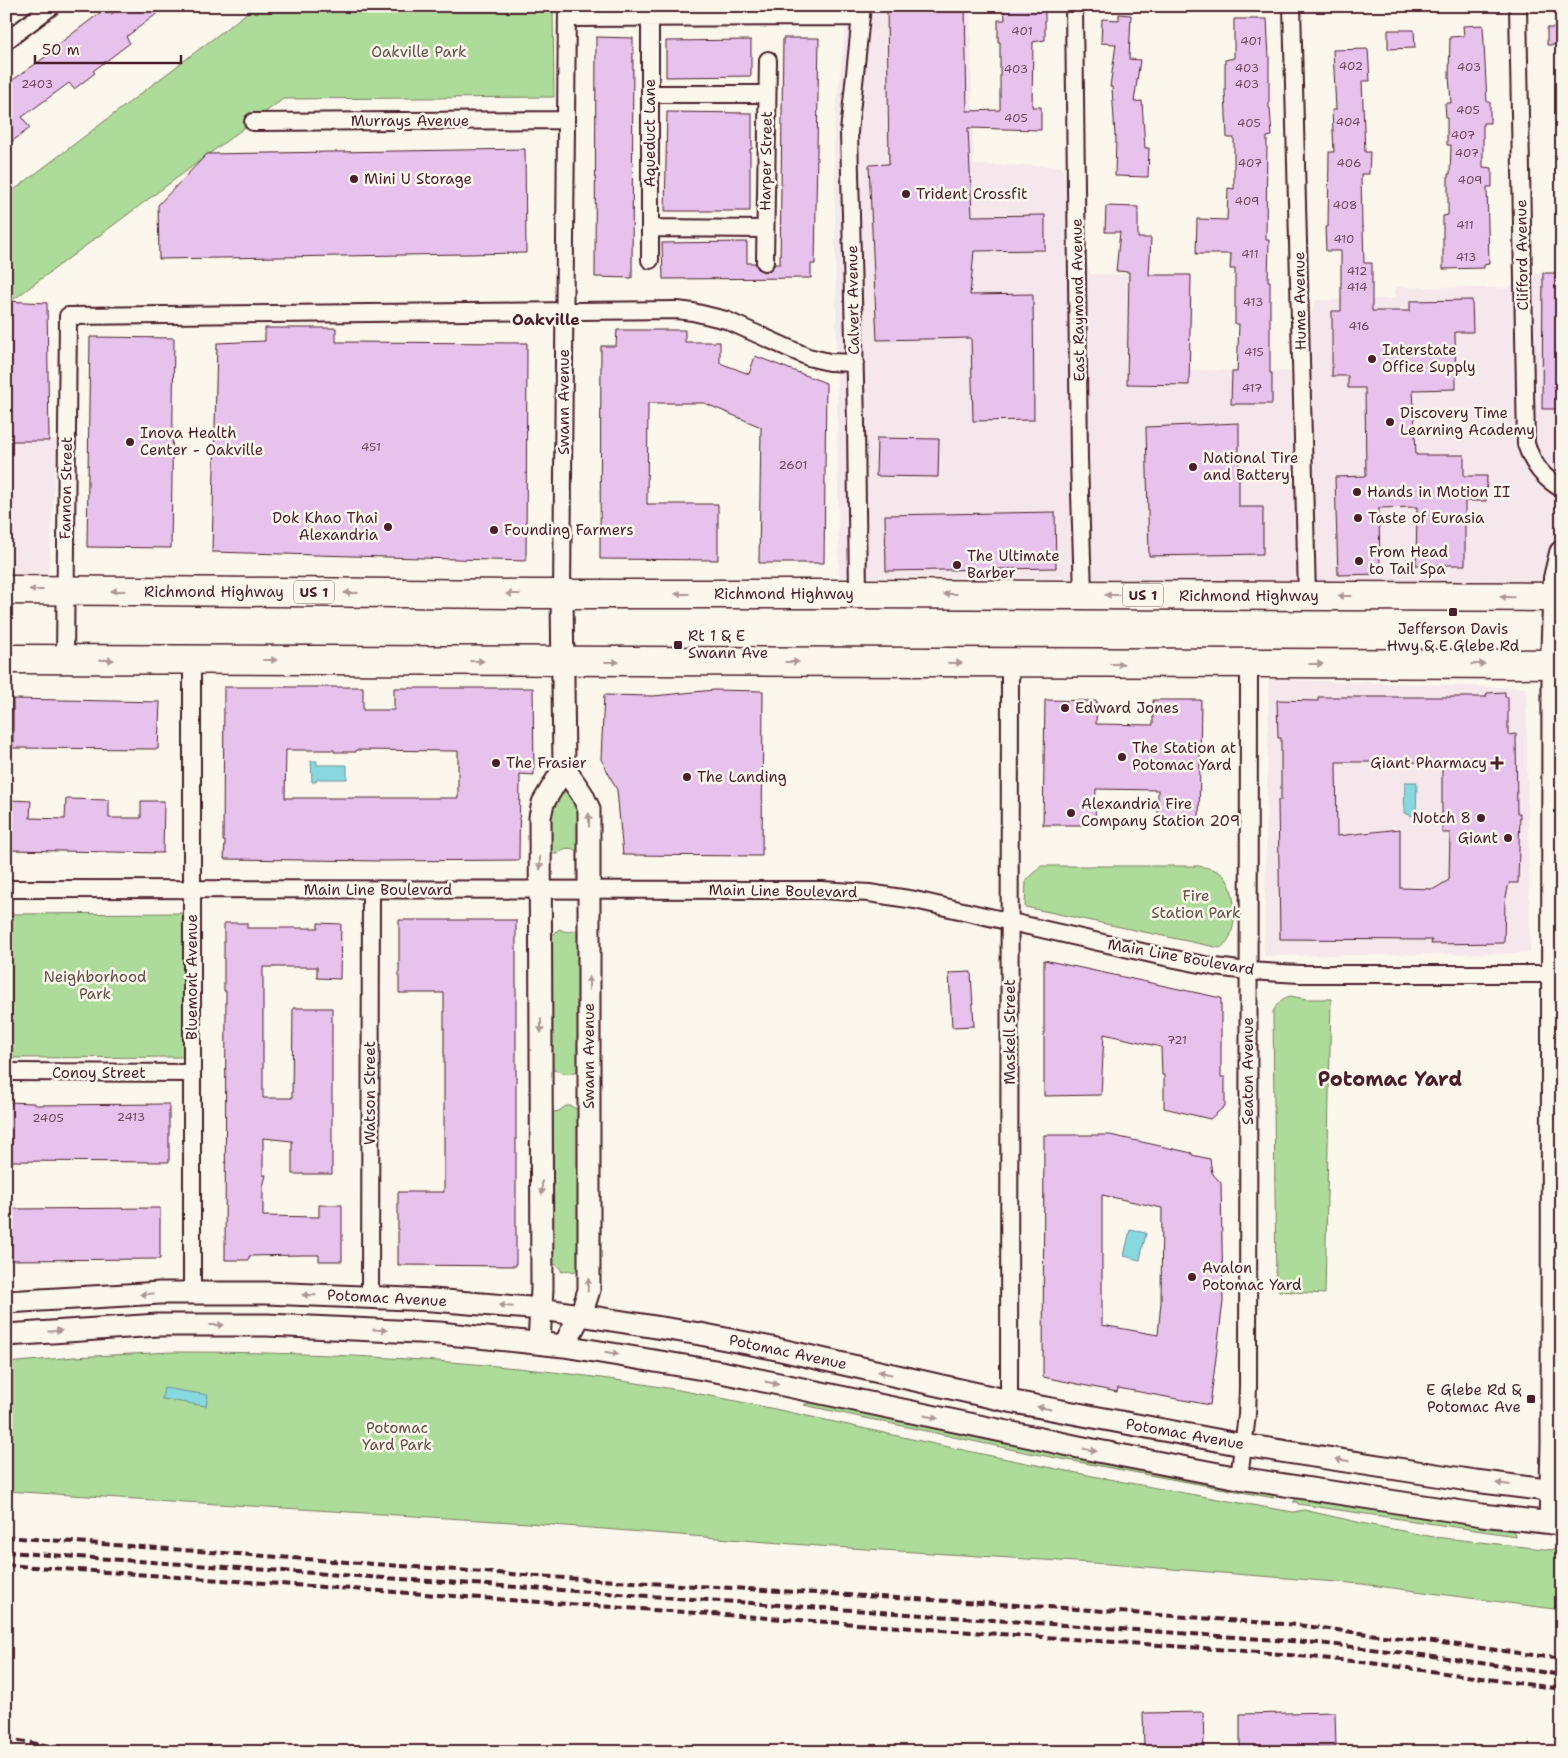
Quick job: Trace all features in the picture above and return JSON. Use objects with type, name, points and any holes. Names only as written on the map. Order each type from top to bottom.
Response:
[{"type":"highway","name":"Richmond Highway","points":[[6,590],[1559,597]]},
{"type":"highway","points":[[6,659],[1557,664]]},
{"type":"main road","points":[[1557,664],[1558,566],[1562,553]]},
{"type":"street","points":[[6,41],[52,6]]},
{"type":"street","name":"East Raymond Avenue","points":[[1074,6],[1079,458],[1083,594]]},
{"type":"street","name":"Hume Avenue","points":[[1292,6],[1307,596]]},
{"type":"street","name":"Clifford Avenue","points":[[1518,6],[1526,444],[1539,472],[1549,482],[1562,489]]},
{"type":"street","points":[[567,12],[861,12]]},
{"type":"street","name":"Swann Avenue","points":[[564,1346],[588,1295],[589,1284],[589,809],[582,794],[564,768],[562,594],[567,12]]},
{"type":"street","name":"Aqueduct Lane","points":[[650,12],[650,260]]},
{"type":"street","name":"Calvert Avenue","points":[[858,594],[855,362],[849,132],[861,12]]},
{"type":"street","name":"Harper Street","points":[[765,262],[768,60]]},
{"type":"street","points":[[650,94],[767,94]]},
{"type":"street","name":"Murrays Avenue","points":[[253,122],[566,120]]},
{"type":"street","points":[[650,228],[765,229]]},
{"type":"street","points":[[564,311],[662,310],[693,312],[726,320],[808,357],[829,362],[855,362]]},
{"type":"street","name":"Fannon Street","points":[[65,659],[68,316],[564,311]]},
{"type":"street","name":"Bluemont Avenue","points":[[192,660],[192,1293]]},
{"type":"street","name":"Maskell Street","points":[[1009,1401],[1010,663]]},
{"type":"street","name":"Seaton Avenue","points":[[1239,1478],[1248,1386],[1249,664]]},
{"type":"street","points":[[6,1335],[158,1325],[267,1325],[432,1333],[564,1346],[721,1372],[1098,1452],[1239,1478],[1482,1515],[1556,1523],[1556,1304],[1552,974],[1557,664]]},
{"type":"street","points":[[539,1343],[542,1309],[541,810],[543,802],[564,768]]},
{"type":"street","name":"Main Line Boulevard","points":[[6,890],[541,891],[780,889],[843,891],[898,897],[1189,962],[1248,970],[1300,974],[1552,974]]},
{"type":"street","name":"Watson Street","points":[[370,890],[370,1296]]},
{"type":"street","name":"Conoy Street","points":[[6,1072],[192,1073]]},
{"type":"street","name":"Potomac Avenue","points":[[6,1302],[151,1293],[192,1293],[370,1296],[542,1309],[772,1348],[1009,1401],[1243,1445],[1465,1480],[1556,1491]]},
{"type":"shaded area","points":[[846,6],[970,6],[974,165],[1061,166],[1090,274],[1191,275],[1190,370],[1293,371],[1316,300],[1395,299],[1395,287],[1507,288],[1535,273],[1562,273],[1562,588],[1323,589],[1103,578],[839,577],[834,131],[846,23]]},
{"type":"shaded area","points":[[6,440],[57,440],[48,578],[6,578]]},
{"type":"shaded area","name":"Notch 8","points":[[1269,679],[1526,688],[1530,953],[1264,956]]},
{"type":"green space","name":"Oakville Park","points":[[256,6],[553,6],[554,97],[283,99],[6,305],[6,196]]},
{"type":"green space","points":[[563,788],[569,788],[585,804],[579,853],[574,849],[568,848],[557,854],[550,854],[550,812]]},
{"type":"green space","name":"Fire Station Park","points":[[1041,866],[1199,866],[1212,869],[1224,876],[1231,889],[1234,917],[1231,933],[1227,941],[1220,948],[1025,907],[1026,880]]},
{"type":"green space","name":"Neighborhood Park","points":[[183,913],[183,1057],[6,1058],[6,914]]},
{"type":"green space","points":[[559,929],[568,932],[576,930],[582,935],[580,1069],[568,1074],[550,1069],[550,934],[554,934]]},
{"type":"green space","points":[[1290,996],[1307,999],[1331,999],[1325,1294],[1279,1291],[1276,1285],[1273,1012],[1279,1002]]},
{"type":"green space","points":[[566,1106],[571,1106],[578,1110],[579,1267],[574,1272],[569,1270],[562,1272],[558,1266],[550,1264],[550,1113],[559,1111]]},
{"type":"green space","name":"Potomac Yard Park","points":[[171,1352],[348,1356],[466,1363],[643,1384],[755,1405],[983,1454],[1160,1489],[1293,1512],[1304,1510],[1434,1537],[1562,1551],[1562,1610],[1362,1584],[1108,1564],[818,1546],[528,1523],[6,1491],[6,1363]]},
{"type":"green space","points":[[812,1402],[991,1441],[1271,1494],[1274,1498],[1024,1452],[804,1405]]},
{"type":"green space","points":[[1297,1498],[1513,1531],[1516,1536],[1298,1504],[1293,1502]]},
{"type":"water","points":[[311,761],[317,761],[317,765],[347,765],[347,779],[317,779],[316,782],[312,782]]},
{"type":"water","points":[[1405,782],[1417,782],[1416,817],[1404,813]]},
{"type":"water","points":[[1130,1230],[1146,1233],[1140,1260],[1124,1256]]},
{"type":"water","points":[[164,1388],[208,1395],[206,1406],[162,1399]]},
{"type":"building","points":[[122,6],[167,6],[126,37],[130,43],[93,71],[95,73],[74,89],[69,83],[22,117],[30,128],[6,146],[6,85],[48,55],[47,53],[105,9],[110,15]]},
{"type":"building","points":[[887,6],[965,6],[967,111],[1000,110],[1000,42],[998,42],[998,20],[1005,20],[1004,6],[1045,6],[1045,40],[1033,42],[1032,107],[1041,107],[1041,130],[968,128],[972,216],[1045,215],[1045,250],[974,251],[970,295],[1033,294],[1034,420],[973,421],[971,338],[877,340],[869,165],[889,164]]},
{"type":"building","points":[[1119,14],[1131,15],[1129,59],[1140,60],[1134,102],[1142,101],[1145,148],[1149,148],[1148,177],[1115,176],[1116,136],[1112,87],[1110,87],[1116,44],[1101,43],[1102,19],[1119,20]]},
{"type":"building","points":[[1234,19],[1267,19],[1269,108],[1272,136],[1267,137],[1266,240],[1269,240],[1268,281],[1270,281],[1272,404],[1231,404],[1232,372],[1237,372],[1239,324],[1235,324],[1235,269],[1230,269],[1231,254],[1196,254],[1197,219],[1227,220],[1228,188],[1234,189],[1234,138],[1227,138],[1225,60],[1234,58]]},
{"type":"building","points":[[1483,25],[1490,123],[1483,123],[1483,167],[1492,168],[1492,187],[1487,187],[1489,264],[1484,265],[1484,268],[1443,269],[1443,216],[1448,215],[1448,174],[1450,174],[1451,145],[1447,145],[1445,103],[1451,103],[1449,76],[1450,37],[1464,36],[1463,26]]},
{"type":"building","points":[[1547,28],[1562,28],[1562,45],[1547,45]]},
{"type":"building","points":[[1388,30],[1414,30],[1415,48],[1388,49]]},
{"type":"building","points":[[596,37],[633,38],[632,278],[595,277]]},
{"type":"building","points":[[783,38],[819,38],[815,264],[811,264],[811,278],[663,279],[662,243],[747,242],[747,263],[755,263],[759,270],[764,272],[770,270],[775,264],[780,264]]},
{"type":"building","points":[[751,40],[751,76],[666,77],[666,41]]},
{"type":"building","points":[[1368,49],[1370,81],[1362,81],[1365,152],[1370,152],[1369,174],[1361,174],[1364,263],[1372,263],[1372,311],[1410,311],[1410,301],[1472,300],[1473,332],[1455,332],[1456,389],[1413,390],[1416,455],[1464,455],[1464,476],[1487,476],[1486,501],[1465,501],[1465,565],[1416,565],[1417,507],[1379,508],[1380,574],[1338,575],[1335,477],[1366,476],[1365,388],[1348,388],[1348,376],[1332,376],[1332,311],[1341,311],[1341,251],[1326,251],[1325,227],[1328,227],[1329,152],[1334,152],[1332,110],[1336,110],[1333,50]]},
{"type":"building","points":[[667,112],[752,113],[750,211],[665,211]]},
{"type":"building","name":"Mini U Storage","points":[[525,149],[526,253],[159,259],[158,205],[207,154]]},
{"type":"building","points":[[1106,206],[1138,207],[1138,238],[1151,238],[1149,275],[1191,275],[1189,385],[1127,384],[1129,272],[1116,271],[1120,232],[1105,232]]},
{"type":"building","points":[[1543,273],[1562,273],[1562,409],[1542,409]]},
{"type":"building","points":[[6,301],[47,303],[49,441],[6,441]]},
{"type":"building","points":[[265,328],[336,328],[336,342],[527,343],[526,561],[212,552],[217,343],[265,341]]},
{"type":"building","points":[[617,330],[685,330],[685,342],[720,342],[720,363],[749,374],[755,356],[826,383],[824,563],[759,563],[761,427],[704,403],[648,403],[647,504],[718,504],[718,560],[600,559],[601,346],[616,346]]},
{"type":"building","name":"Inova Health Center - Oakville","points":[[90,337],[174,338],[171,548],[87,547]]},
{"type":"building","name":"National Tire and Battery","points":[[1239,423],[1239,507],[1263,507],[1263,554],[1149,556],[1146,427]]},
{"type":"building","points":[[877,438],[939,439],[938,477],[876,476]]},
{"type":"building","points":[[1055,512],[1056,568],[886,571],[885,515]]},
{"type":"building","name":"The Frasier","points":[[224,687],[363,687],[363,710],[394,710],[394,688],[533,688],[534,775],[520,774],[519,860],[224,859],[225,841],[223,841]],"holes":[[[286,750],[334,750],[334,752],[356,752],[356,750],[458,751],[458,798],[285,798]]]},
{"type":"building","name":"The Landing","points":[[714,690],[763,691],[762,856],[623,855],[617,790],[601,759],[604,695],[654,696]]},
{"type":"building","name":"Notch 8","points":[[1505,692],[1505,697],[1508,697],[1508,735],[1516,734],[1517,813],[1520,813],[1518,883],[1509,883],[1505,902],[1504,943],[1431,944],[1432,940],[1280,939],[1278,800],[1281,800],[1281,738],[1278,738],[1277,700],[1318,701],[1318,697],[1486,697],[1487,693]],"holes":[[[1336,762],[1442,762],[1442,833],[1450,833],[1449,880],[1434,889],[1400,888],[1400,829],[1337,836]]]},
{"type":"building","points":[[13,699],[160,702],[158,749],[13,748]]},
{"type":"building","name":"The Station at Potomac Yard","points":[[1045,700],[1097,701],[1096,724],[1153,725],[1153,700],[1201,700],[1199,824],[1158,823],[1158,790],[1096,789],[1095,825],[1043,825]]},
{"type":"building","points":[[66,799],[109,800],[109,818],[141,818],[141,801],[164,801],[163,853],[9,850],[10,800],[31,801],[30,818],[65,819]]},
{"type":"building","points":[[399,920],[516,920],[516,1266],[398,1265],[398,1192],[444,1192],[444,993],[399,993]]},
{"type":"building","points":[[224,923],[247,923],[247,928],[318,928],[318,923],[341,924],[340,979],[317,978],[317,967],[263,967],[263,1098],[292,1098],[293,1008],[332,1008],[332,1174],[292,1174],[292,1141],[263,1138],[263,1175],[266,1175],[263,1187],[263,1216],[319,1217],[319,1205],[342,1205],[342,1261],[319,1261],[319,1255],[249,1256],[249,1260],[225,1260],[226,991],[224,991]]},
{"type":"building","points":[[1044,960],[1221,998],[1221,1077],[1225,1077],[1225,1106],[1210,1119],[1164,1108],[1164,1075],[1162,1075],[1161,1047],[1104,1034],[1101,1095],[1044,1096]]},
{"type":"building","points":[[971,972],[974,1026],[952,1027],[949,973]]},
{"type":"building","points":[[6,1102],[34,1103],[34,1105],[169,1104],[169,1162],[6,1161]]},
{"type":"building","name":"Avalon Potomac Yard","points":[[1044,1135],[1110,1135],[1192,1153],[1192,1155],[1210,1159],[1212,1173],[1221,1183],[1223,1302],[1210,1405],[1118,1388],[1117,1392],[1043,1377]],"holes":[[[1102,1195],[1162,1208],[1161,1302],[1158,1335],[1102,1325]]]},
{"type":"building","points":[[160,1208],[160,1259],[7,1260],[7,1209]]},
{"type":"building","points":[[1203,1712],[1204,1748],[1144,1749],[1143,1713]]},
{"type":"building","points":[[1335,1712],[1336,1747],[1240,1749],[1240,1714]]},
{"type":"railway","points":[[6,1537],[565,1578],[1064,1608],[1297,1625],[1562,1659]]},
{"type":"railway","points":[[6,1552],[1319,1643],[1440,1657],[1562,1675]]},
{"type":"railway","points":[[6,1565],[1259,1652],[1371,1663],[1562,1689]]},
{"type":"railway","points":[[6,1739],[90,1752]]},
{"type":"place","name":"Mini U Storage","points":[[354,179]]},
{"type":"place","name":"Trident Crossfit","points":[[906,194]]},
{"type":"place","name":"Interstate Office Supply","points":[[1372,359]]},
{"type":"place","name":"Discovery Time Learning Academy","points":[[1390,422]]},
{"type":"place","name":"Inova Health Center - Oakville","points":[[130,442]]},
{"type":"place","name":"National Tire and Battery","points":[[1193,467]]},
{"type":"place","name":"Hands in Motion II","points":[[1357,492]]},
{"type":"place","name":"Taste of Eurasia","points":[[1358,518]]},
{"type":"place","name":"Dok Khao Thai Alexandria","points":[[388,527]]},
{"type":"place","name":"Founding Farmers","points":[[494,530]]},
{"type":"place","name":"From Head to Tail Spa","points":[[1359,561]]},
{"type":"place","name":"The Ultimate Barber","points":[[957,565]]},
{"type":"place","name":"Jefferson Davis Hwy & E Glebe Rd","points":[[1453,612]]},
{"type":"place","name":"Rt 1 & E Swann Ave","points":[[678,645]]},
{"type":"place","name":"Edward Jones","points":[[1065,708]]},
{"type":"place","name":"The Station at Potomac Yard","points":[[1122,757]]},
{"type":"place","name":"The Frasier","points":[[496,763]]},
{"type":"place","name":"Giant Pharmacy","points":[[1497,763]]},
{"type":"place","name":"The Landing","points":[[687,777]]},
{"type":"place","name":"Alexandria Fire Company Station 209","points":[[1071,813]]},
{"type":"place","name":"Notch 8","points":[[1481,818]]},
{"type":"place","name":"Giant","points":[[1508,838]]},
{"type":"place","name":"Avalon Potomac Yard","points":[[1192,1277]]},
{"type":"place","name":"E Glebe Rd & Potomac Ave","points":[[1531,1399]]},
{"type":"district","name":"Oakville","points":[[546,319]]},
{"type":"district","name":"Potomac Yard","points":[[1390,1079]]}]
